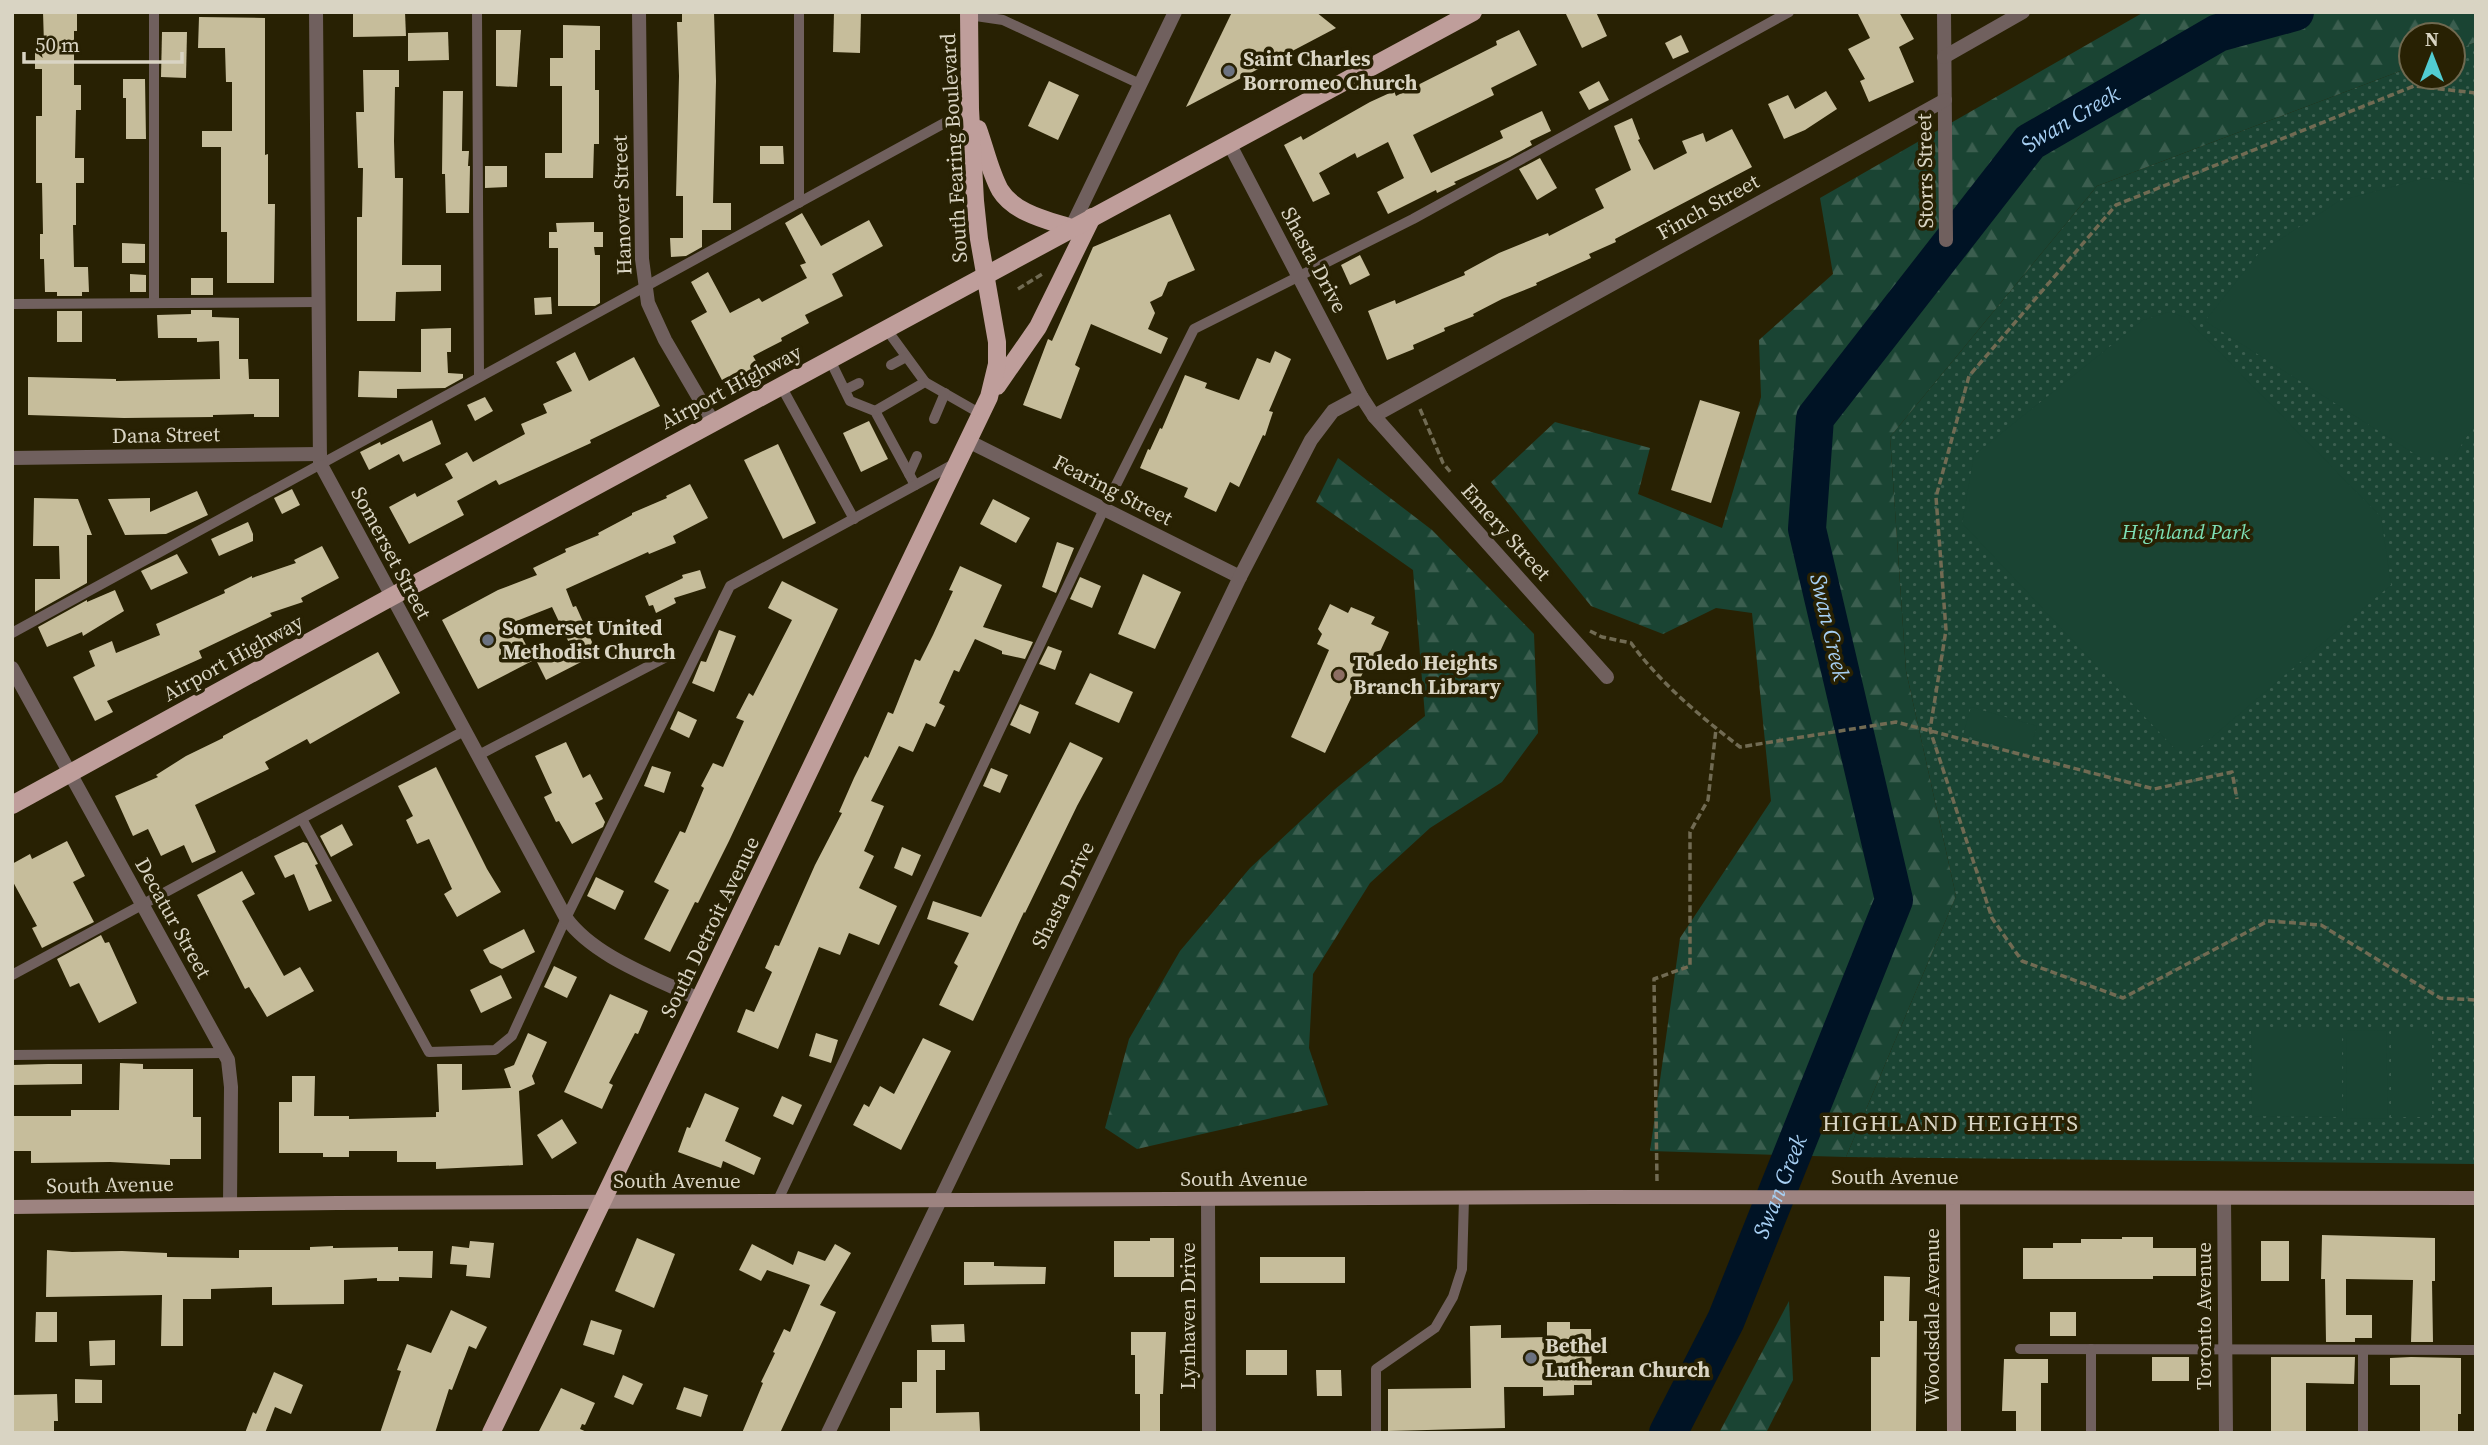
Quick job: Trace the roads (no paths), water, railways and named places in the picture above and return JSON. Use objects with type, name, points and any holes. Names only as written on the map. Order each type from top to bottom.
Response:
[{"type":"main road","name":"Airport Highway","points":[[12,805],[713,422],[985,278],[1071,228],[1474,12]]},
{"type":"main road","name":"South Fearing Boulevard","points":[[968,441],[985,405],[997,364],[997,342],[979,239],[970,109],[969,14]]},
{"type":"main road","points":[[970,109],[1000,190],[1019,208],[1071,228]]},
{"type":"main road","points":[[985,405],[1038,327],[1092,217]]},
{"type":"main road","name":"South Detroit Avenue","points":[[491,1433],[968,441]]},
{"type":"street","name":"Somerset Street","points":[[316,12],[320,458],[391,597],[566,918],[597,948],[700,1000]]},
{"type":"street","name":"Hanover Street","points":[[639,12],[642,260],[648,303],[665,340],[713,422]]},
{"type":"street","points":[[1071,228],[1175,12]]},
{"type":"street","points":[[1944,12],[1945,100]]},
{"type":"street","points":[[1944,57],[2023,12]]},
{"type":"street","name":"Storrs Street","points":[[1945,100],[1946,240]]},
{"type":"street","name":"Finch Street","points":[[1374,416],[1945,100]]},
{"type":"street","name":"Shasta Drive","points":[[1230,145],[1374,416]]},
{"type":"street","name":"Shasta Drive","points":[[828,1433],[1240,577],[1311,439],[1333,411],[1361,396]]},
{"type":"street","name":"Emery Street","points":[[1374,416],[1607,677]]},
{"type":"street","name":"Fearing Street","points":[[968,441],[1240,577]]},
{"type":"street","name":"Dana Street","points":[[12,458],[320,458]]},
{"type":"street","name":"Decatur Street","points":[[12,668],[224,1053],[231,1087],[230,1204]]},
{"type":"street","name":"South Avenue","points":[[12,1207],[1657,1197],[2476,1198]]},
{"type":"street","name":"Toronto Avenue","points":[[2224,1198],[2226,1433]]},
{"type":"street","name":"Woodsdale Avenue","points":[[1953,1199],[1954,1433]]},
{"type":"street","name":"Lynhaven Drive","points":[[1209,1200],[1209,1433]]},
{"type":"lane","points":[[154,12],[154,303]]},
{"type":"lane","points":[[477,12],[479,377]]},
{"type":"lane","points":[[799,12],[799,203]]},
{"type":"lane","points":[[777,1202],[1104,509],[1194,329],[1413,219],[1789,12]]},
{"type":"lane","points":[[969,14],[1003,20],[1140,84]]},
{"type":"lane","points":[[12,633],[320,458],[646,288],[970,109]]},
{"type":"lane","points":[[12,304],[319,302]]},
{"type":"lane","points":[[887,330],[925,382],[945,393],[985,405]]},
{"type":"lane","points":[[891,365],[906,357]]},
{"type":"lane","points":[[830,360],[850,401],[875,411],[915,485]]},
{"type":"lane","points":[[875,411],[925,382]]},
{"type":"lane","points":[[845,390],[859,383]]},
{"type":"lane","points":[[781,386],[854,519]]},
{"type":"lane","points":[[934,419],[945,393]]},
{"type":"lane","points":[[909,474],[917,456]]},
{"type":"lane","points":[[302,819],[429,1052],[484,1052],[495,1049],[512,1036],[566,918],[730,586],[957,463]]},
{"type":"lane","points":[[477,756],[668,656]]},
{"type":"lane","points":[[12,975],[464,731]]},
{"type":"lane","points":[[12,1055],[224,1053]]},
{"type":"lane","points":[[1376,1433],[1376,1369],[1435,1328],[1453,1297],[1462,1269],[1464,1198]]},
{"type":"lane","points":[[2020,1349],[2476,1350]]},
{"type":"lane","points":[[2091,1349],[2091,1433]]},
{"type":"lane","points":[[2363,1350],[2363,1433]]},
{"type":"waterway","name":"Swan Creek","points":[[1668,1433],[1726,1320],[1894,900],[1807,529],[1815,418],[2030,142],[2218,33],[2295,12]]},
{"type":"place","name":"Saint Charles Borromeo Church","points":[[1229,71]]},
{"type":"place","name":"Somerset United Methodist Church","points":[[488,640]]},
{"type":"place","name":"Toledo Heights Branch Library","points":[[1339,675]]},
{"type":"place","name":"Bethel Lutheran Church","points":[[1531,1358]]},
{"type":"district","name":"HIGHLAND HEIGHTS","points":[[1951,1123]]},
{"type":"park label","name":"Highland Park","points":[[2186,532]]}]
